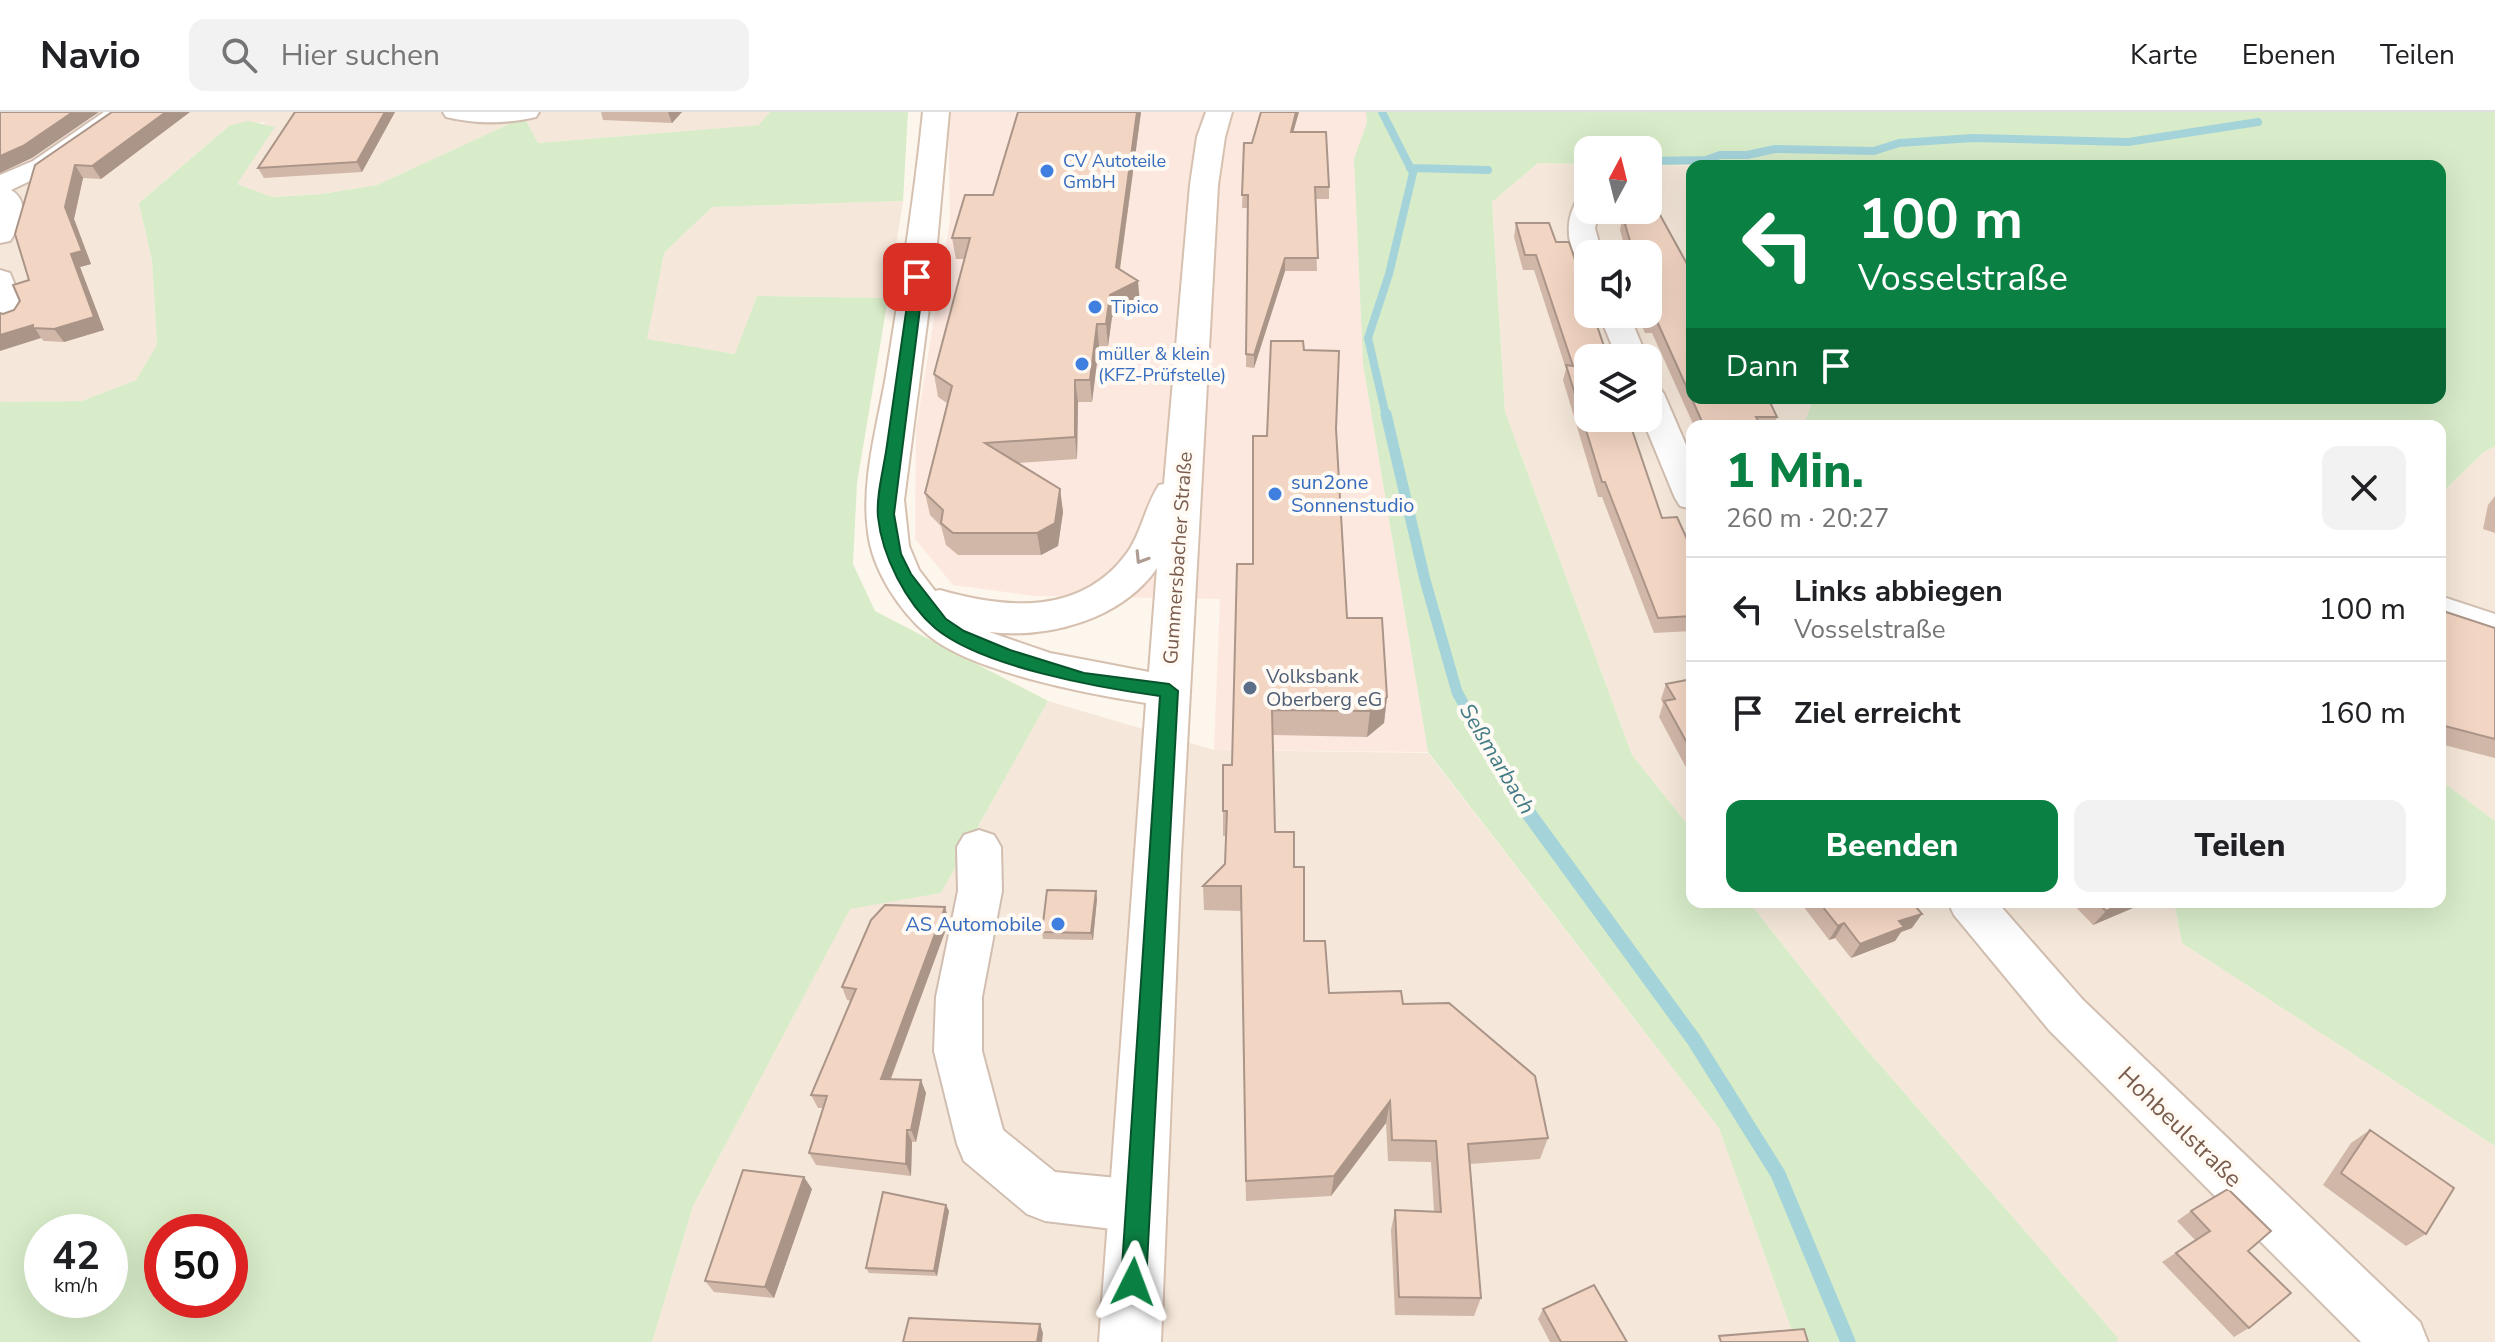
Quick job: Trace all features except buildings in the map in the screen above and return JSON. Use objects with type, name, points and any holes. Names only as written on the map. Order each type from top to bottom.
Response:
[{"type":"street","points":[[0,185],[42,166],[120,112]]},
{"type":"street","points":[[455,112],[480,116],[527,112]]},
{"type":"street","points":[[936,112],[930,188],[886,514],[893,554],[920,599],[949,629],[1004,654],[1084,679],[1169,691]]},
{"type":"street","name":"Gummersbacher Straße","points":[[1130,1342],[1169,691],[1204,185],[1211,137],[1219,112]]},
{"type":"street","points":[[0,194],[8,199],[10,213],[0,235]]},
{"type":"street","points":[[0,279],[12,315]]},
{"type":"street","points":[[1662,427],[1686,484]]},
{"type":"street","points":[[920,599],[992,618],[1037,619],[1078,608],[1111,592],[1139,564],[1159,526],[1185,462]]},
{"type":"street","points":[[2446,611],[2495,628]]},
{"type":"street","points":[[979,847],[980,891],[959,997],[958,1051],[982,1144],[1045,1196],[1138,1206]]},
{"type":"street","name":"Hohbeulstraße","points":[[1975,908],[2066,1015],[2400,1342]]},
{"type":"shaded area","points":[[0,112],[770,112],[760,125],[538,143],[524,117],[377,185],[321,194],[271,197],[237,184],[265,122],[230,125],[139,203],[152,261],[157,346],[136,380],[82,401],[0,402]]},
{"type":"shaded area","points":[[948,112],[1366,112],[1367,122],[1354,159],[1363,364],[1428,752],[1214,750],[1220,599],[1035,596],[953,585],[915,539],[916,429],[950,220]]},
{"type":"shaded area","points":[[1538,163],[1574,164],[1574,224],[1662,224],[1662,165],[1686,166],[1686,404],[1812,404],[1805,420],[1686,420],[1686,822],[1632,755],[1505,412],[1492,202]]},
{"type":"shaded area","points":[[903,201],[888,298],[757,296],[736,354],[646,340],[664,253],[712,207]]},
{"type":"shaded area","points":[[2495,446],[2495,821],[2446,784],[2446,488],[2484,452]]},
{"type":"shaded area","points":[[1048,701],[1214,750],[1428,753],[1719,1128],[1796,1342],[652,1342],[693,1206],[850,908],[941,893]]},
{"type":"shaded area","points":[[1754,908],[2175,908],[2182,943],[2495,1146],[2495,1342],[2117,1342],[2118,1338],[1854,1035]]},
{"type":"green space","points":[[770,112],[908,112],[903,201],[712,207],[664,253],[647,339],[735,354],[757,296],[888,298],[857,483],[853,564],[875,611],[1048,701],[941,893],[850,909],[693,1206],[652,1342],[0,1342],[0,402],[82,401],[136,380],[157,345],[152,261],[139,203],[230,125],[249,121],[275,127],[237,184],[272,197],[322,194],[377,185],[524,117],[538,143],[759,125]]},
{"type":"green space","points":[[1366,112],[2495,112],[2495,446],[2484,452],[2446,488],[2446,420],[1805,420],[1812,404],[2446,404],[2446,160],[1686,160],[1686,165],[1662,165],[1662,136],[1574,136],[1574,164],[1538,163],[1492,202],[1505,412],[1632,755],[1686,822],[1686,908],[1754,908],[1854,1035],[2118,1338],[2117,1342],[1796,1342],[1719,1128],[1428,752],[1363,364],[1354,159],[1367,122]]},
{"type":"green space","points":[[2446,784],[2495,821],[2495,1146],[2182,943],[2175,908],[2446,908]]},
{"type":"waterway","name":"Seßmarbach","points":[[1382,112],[1410,168]]},
{"type":"waterway","points":[[1706,160],[1720,155],[1747,155],[1775,149],[1874,151],[1899,143],[1973,138],[2128,142],[2258,122]]},
{"type":"waterway","points":[[1662,161],[1686,160]]},
{"type":"waterway","name":"Seßmarbach","points":[[1386,416],[1368,338],[1389,274],[1413,173],[1410,168]]},
{"type":"waterway","points":[[1410,168],[1488,170]]},
{"type":"waterway","name":"Seßmarbach","points":[[1386,414],[1425,580],[1457,692],[1507,784],[1530,816]]},
{"type":"waterway","name":"Seßmarbach","points":[[1529,814],[1694,1040],[1778,1174],[1848,1342]]},
{"type":"place","name":"CV Autoteile GmbH","points":[[1047,171]]},
{"type":"place","name":"Tipico","points":[[1095,307]]},
{"type":"place","name":"müller & klein (KFZ-Prüfstelle)","points":[[1082,364]]},
{"type":"place","name":"sun2one Sonnenstudio","points":[[1275,494]]},
{"type":"place","name":"Volksbank Oberberg eG","points":[[1250,688]]},
{"type":"place","name":"AS Automobile","points":[[1058,924]]},
{"type":"route","points":[[917,277],[886,514],[887,534],[904,577],[940,623],[958,635],[1004,654],[1084,679],[1169,691],[1133,1282]]}]
